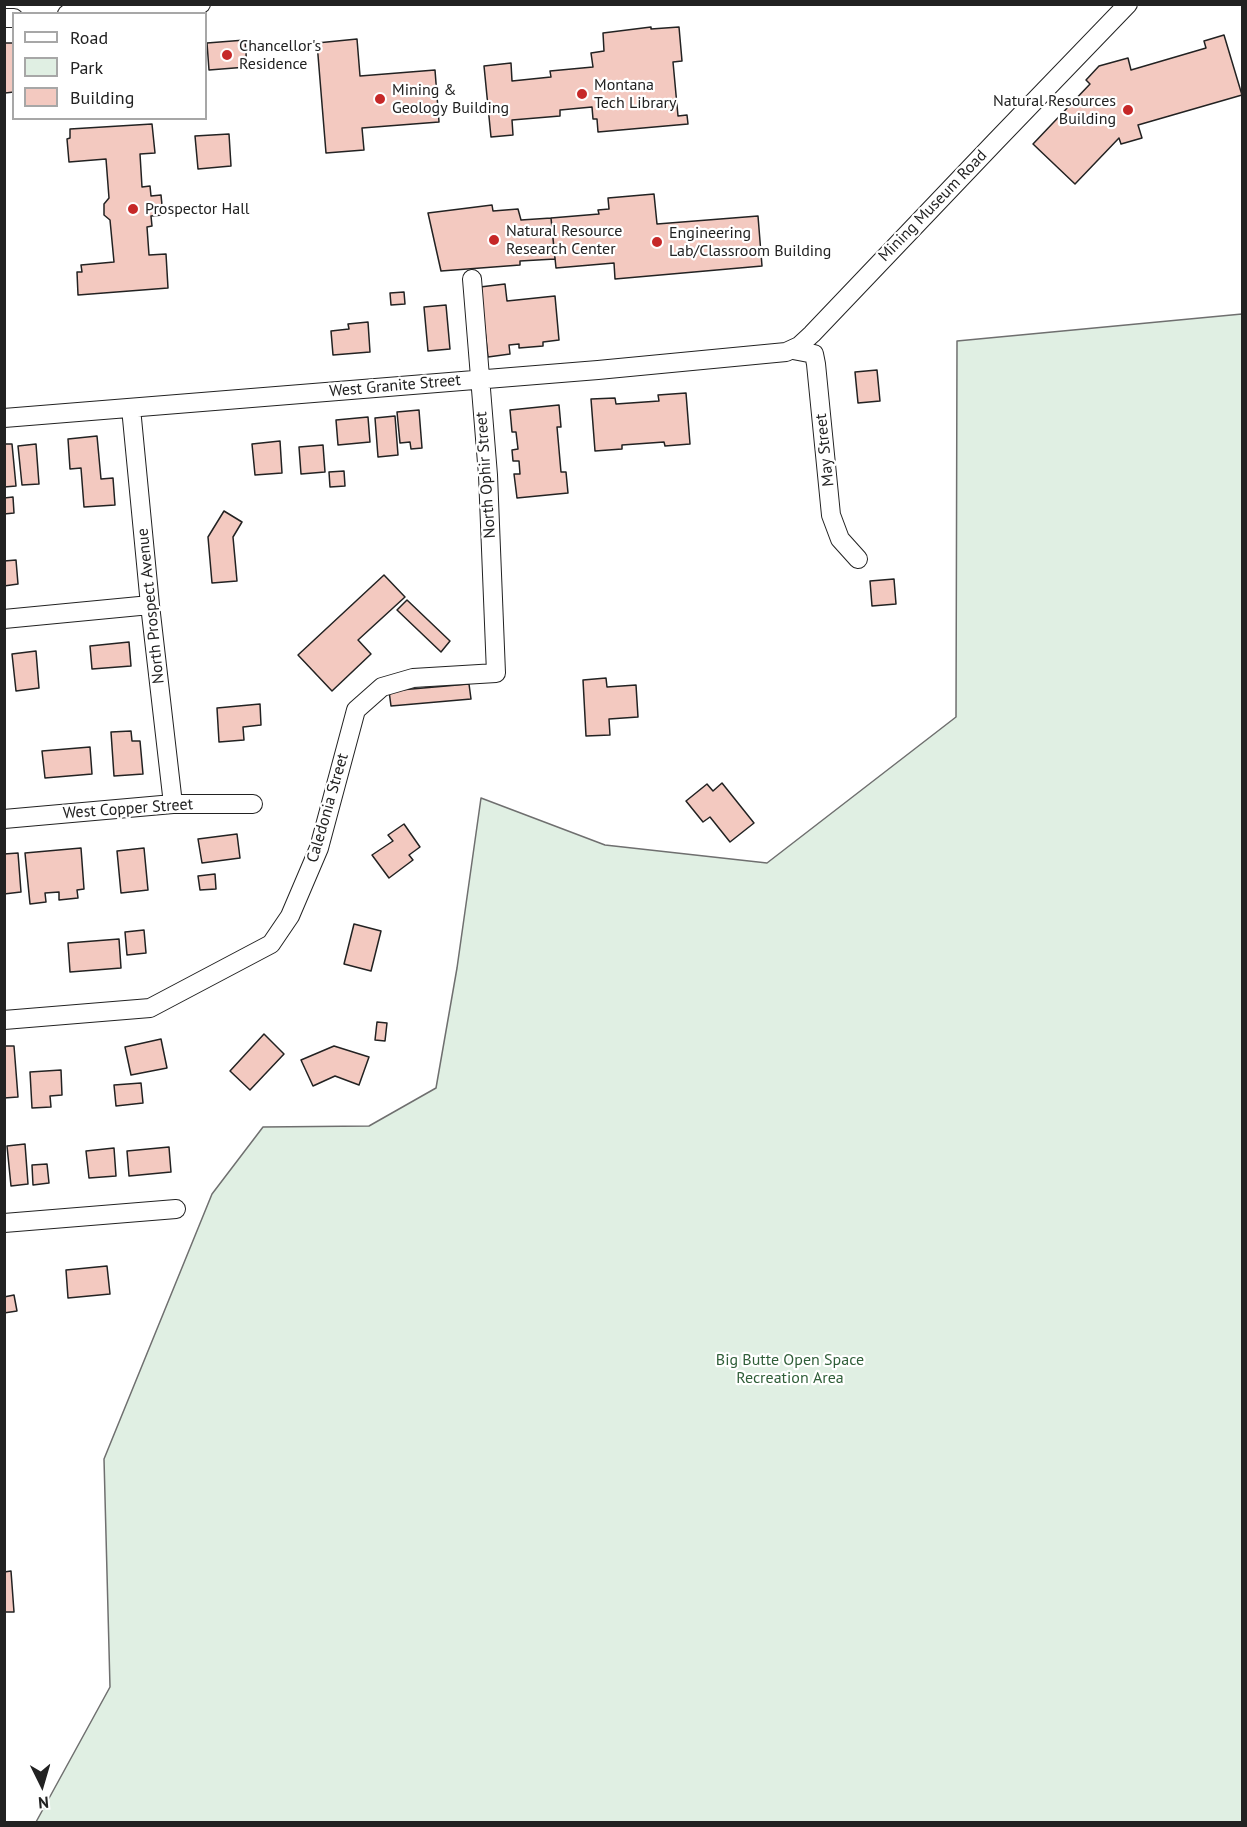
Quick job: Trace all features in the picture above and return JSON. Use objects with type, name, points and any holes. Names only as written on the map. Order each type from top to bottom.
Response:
[{"type":"street","points":[[94,12],[201,4]]},
{"type":"street","name":"Mining Museum Road","points":[[789,351],[799,346],[812,334],[1128,4]]},
{"type":"street","name":"North Ophir Street","points":[[472,279],[488,476],[496,673]]},
{"type":"street","name":"West Granite Street","points":[[4,418],[773,355],[789,351]]},
{"type":"street","name":"May Street","points":[[789,351],[814,354],[831,515],[840,539],[858,559]]},
{"type":"street","name":"North Prospect Avenue","points":[[131,408],[150,605],[173,804]]},
{"type":"street","points":[[4,619],[150,605]]},
{"type":"street","name":"Caledonia Street","points":[[4,1020],[150,1008],[271,944],[290,916],[319,848],[356,710],[382,687],[413,678],[496,673]]},
{"type":"street","name":"West Copper Street","points":[[4,819],[173,804],[253,804]]},
{"type":"street","points":[[4,1223],[176,1209]]},
{"type":"green space","name":"Big Butte Open Space Recreation Area","points":[[1242,314],[1242,1822],[36,1822],[110,1687],[104,1459],[212,1194],[263,1127],[369,1126],[436,1088],[457,968],[481,798],[605,845],[767,863],[956,717],[957,341]]},
{"type":"building","name":"Montana Tech Library","points":[[651,27],[651,29],[679,27],[682,61],[673,62],[678,116],[687,115],[688,124],[598,132],[597,119],[593,119],[592,107],[560,110],[560,116],[512,120],[513,135],[491,137],[484,66],[511,63],[512,81],[551,77],[550,71],[593,67],[591,53],[604,51],[603,33]]},
{"type":"building","name":"Natural Resources Building","points":[[1224,35],[1242,95],[1138,125],[1142,138],[1121,144],[1119,138],[1075,184],[1033,144],[1090,84],[1086,80],[1099,66],[1128,58],[1131,70],[1206,48],[1204,41]]},
{"type":"building","name":"Mining & Geology Building","points":[[357,39],[360,76],[435,70],[439,122],[362,128],[364,150],[326,153],[317,43]]},
{"type":"building","name":"Chancellor's Residence","points":[[245,40],[247,67],[209,70],[207,43]]},
{"type":"building","points":[[4,43],[12,43],[12,92],[5,93]]},
{"type":"building","name":"Prospector Hall","points":[[152,124],[155,153],[140,154],[142,187],[150,186],[151,196],[161,195],[163,215],[151,216],[152,226],[147,227],[149,255],[166,254],[168,288],[78,295],[77,272],[82,272],[81,265],[114,262],[110,220],[104,215],[104,204],[109,198],[106,159],[69,162],[67,139],[70,138],[70,129]]},
{"type":"building","points":[[229,134],[231,166],[198,169],[195,136]]},
{"type":"building","name":"Engineering Lab/Classroom Building","points":[[654,194],[657,224],[758,216],[762,266],[615,279],[614,263],[556,268],[551,218],[599,214],[598,210],[609,209],[608,198]]},
{"type":"building","name":"Natural Resource Research Center","points":[[492,205],[493,211],[518,209],[521,220],[551,218],[555,259],[520,261],[520,265],[441,271],[428,213]]},
{"type":"building","points":[[505,284],[507,301],[555,296],[559,340],[543,342],[543,346],[519,348],[519,344],[509,345],[510,354],[488,357],[480,287]]},
{"type":"building","points":[[404,292],[405,304],[391,305],[390,293]]},
{"type":"building","points":[[446,305],[450,349],[428,351],[424,307]]},
{"type":"building","points":[[368,322],[370,352],[333,355],[331,331],[349,329],[348,324]]},
{"type":"building","points":[[877,370],[880,401],[858,403],[855,372]]},
{"type":"building","points":[[686,393],[690,444],[665,446],[664,442],[622,445],[622,449],[595,451],[591,399],[615,398],[616,404],[659,401],[658,395]]},
{"type":"building","points":[[559,405],[561,427],[557,427],[561,472],[566,472],[568,493],[517,498],[514,474],[520,474],[519,461],[513,461],[512,450],[518,449],[516,432],[512,432],[510,410]]},
{"type":"building","points":[[419,410],[422,448],[411,449],[410,442],[400,443],[397,412]]},
{"type":"building","points":[[395,416],[398,455],[378,457],[375,418]]},
{"type":"building","points":[[368,417],[370,442],[338,445],[336,420]]},
{"type":"building","points":[[97,436],[101,479],[113,478],[115,505],[84,507],[81,468],[70,469],[68,439]]},
{"type":"building","points":[[280,441],[282,473],[255,475],[252,444]]},
{"type":"building","points":[[4,444],[12,444],[16,486],[4,487]]},
{"type":"building","points":[[36,444],[39,484],[22,485],[18,446]]},
{"type":"building","points":[[323,445],[325,472],[301,474],[299,447]]},
{"type":"building","points":[[344,471],[345,486],[330,487],[329,472]]},
{"type":"building","points":[[13,497],[14,513],[4,514],[4,498]]},
{"type":"building","points":[[224,511],[242,522],[233,537],[237,581],[212,583],[208,537]]},
{"type":"building","points":[[16,560],[18,584],[4,586],[4,561]]},
{"type":"building","points":[[384,575],[405,597],[358,640],[371,654],[332,691],[298,655]]},
{"type":"building","points":[[894,579],[896,604],[872,606],[870,581]]},
{"type":"building","points":[[407,600],[450,641],[441,652],[397,610]]},
{"type":"building","points":[[129,642],[131,666],[92,669],[90,646]]},
{"type":"building","points":[[36,651],[39,688],[16,691],[12,654]]},
{"type":"building","points":[[606,678],[607,687],[636,685],[638,717],[609,719],[610,735],[586,736],[583,680]]},
{"type":"building","points":[[469,684],[471,699],[391,706],[389,691]]},
{"type":"building","points":[[260,704],[261,725],[243,727],[244,740],[219,742],[217,708]]},
{"type":"building","points":[[131,731],[132,741],[140,741],[143,774],[114,776],[111,732]]},
{"type":"building","points":[[90,747],[92,774],[45,778],[42,751]]},
{"type":"building","points":[[722,783],[754,823],[730,842],[710,817],[703,822],[686,801],[707,784],[713,791]]},
{"type":"building","points":[[404,824],[420,847],[409,855],[413,860],[389,878],[372,855],[393,841],[388,835]]},
{"type":"building","points":[[237,834],[240,858],[202,863],[198,839]]},
{"type":"building","points":[[81,848],[84,889],[77,890],[78,898],[59,900],[59,892],[45,893],[46,902],[30,904],[25,853]]},
{"type":"building","points":[[144,848],[148,890],[121,893],[117,851]]},
{"type":"building","points":[[18,853],[21,892],[4,894],[4,854]]},
{"type":"building","points":[[215,874],[216,889],[200,890],[198,876]]},
{"type":"building","points":[[354,924],[381,931],[371,971],[344,964]]},
{"type":"building","points":[[144,930],[146,953],[127,955],[125,932]]},
{"type":"building","points":[[119,939],[121,968],[70,972],[68,943]]},
{"type":"building","points":[[377,1022],[387,1023],[385,1041],[375,1040]]},
{"type":"building","points":[[264,1034],[284,1054],[250,1090],[230,1071]]},
{"type":"building","points":[[161,1039],[167,1068],[131,1075],[125,1047]]},
{"type":"building","points":[[4,1046],[14,1046],[18,1097],[4,1098]]},
{"type":"building","points":[[334,1046],[369,1057],[359,1085],[335,1076],[313,1086],[301,1060]]},
{"type":"building","points":[[61,1070],[62,1095],[50,1096],[51,1107],[32,1108],[30,1072]]},
{"type":"building","points":[[141,1083],[143,1103],[116,1106],[114,1085]]},
{"type":"building","points":[[25,1144],[28,1184],[11,1186],[7,1146]]},
{"type":"building","points":[[169,1147],[171,1172],[129,1176],[127,1151]]},
{"type":"building","points":[[114,1148],[116,1176],[89,1178],[86,1151]]},
{"type":"building","points":[[47,1164],[49,1183],[33,1185],[32,1165]]},
{"type":"building","points":[[107,1266],[110,1294],[68,1298],[66,1270]]},
{"type":"building","points":[[14,1295],[17,1311],[4,1313],[4,1297]]},
{"type":"building","points":[[11,1571],[14,1612],[4,1612],[4,1572]]},
{"type":"place","name":"Chancellor's Residence","points":[[227,55]]},
{"type":"place","name":"Montana Tech Library","points":[[582,94]]},
{"type":"place","name":"Mining & Geology Building","points":[[380,99]]},
{"type":"place","name":"Natural Resources Building","points":[[1128,110]]},
{"type":"place","name":"Prospector Hall","points":[[133,209]]},
{"type":"place","name":"Natural Resource Research Center","points":[[494,240]]},
{"type":"place","name":"Engineering Lab/Classroom Building","points":[[657,242]]}]
